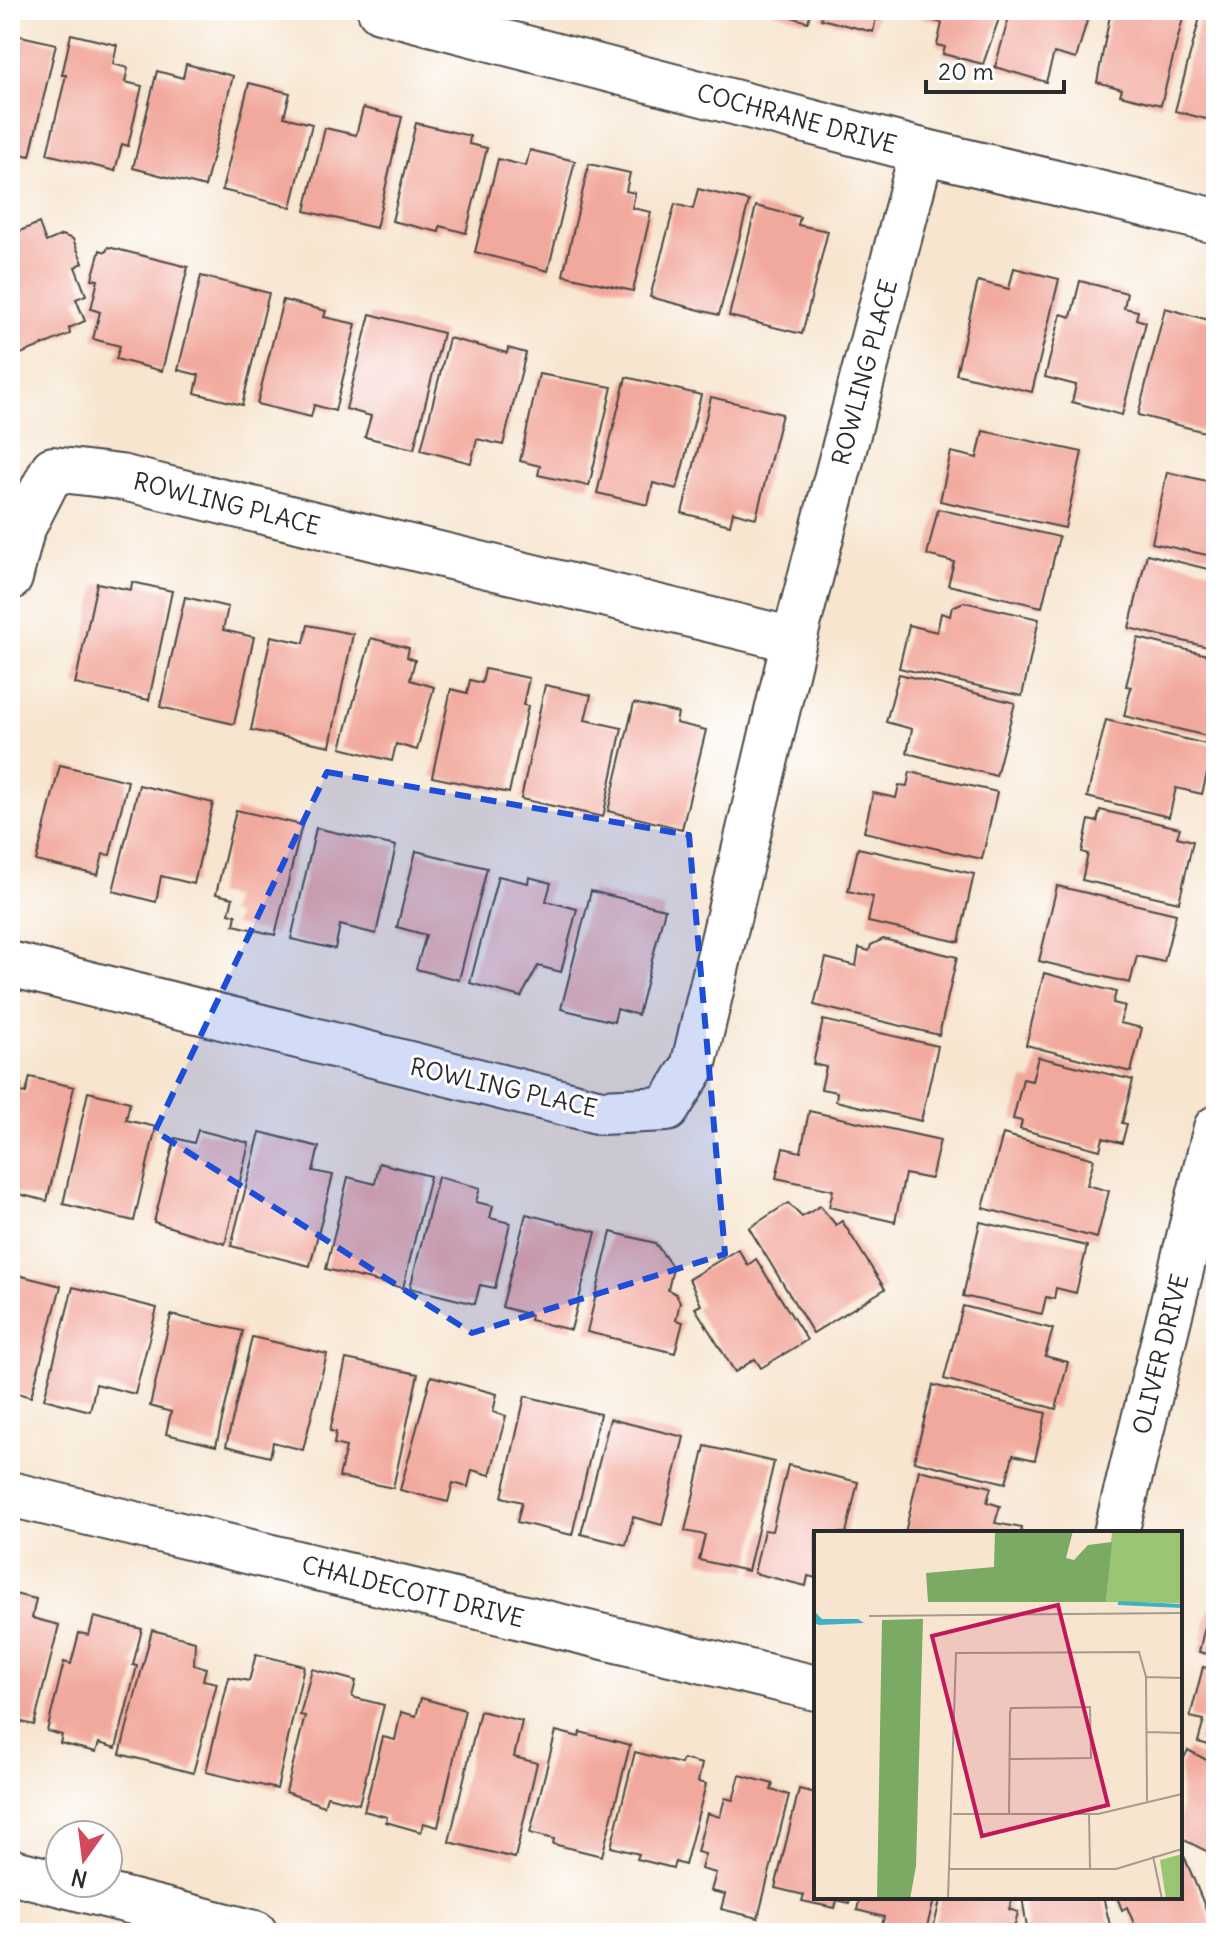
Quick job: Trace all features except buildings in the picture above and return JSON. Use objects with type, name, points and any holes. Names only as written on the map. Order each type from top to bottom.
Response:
[{"type":"street","name":"COCHRANE DRIVE","points":[[380,10],[922,151],[1216,221]]},
{"type":"street","name":"ROWLING PLACE","points":[[10,964],[601,1112],[667,1109],[693,1067],[794,640],[922,151]]},
{"type":"street","name":"ROWLING PLACE","points":[[10,578],[22,530],[53,469],[120,477],[794,640]]},
{"type":"street","name":"OLIVER DRIVE","points":[[1116,1531],[1216,1128]]},
{"type":"street","name":"CHALDECOTT DRIVE","points":[[10,1494],[814,1688]]},
{"type":"street","points":[[10,1871],[255,1933]]},
{"type":"highlighted area","points":[[327,772],[689,835],[725,1254],[472,1333],[155,1131]]}]
